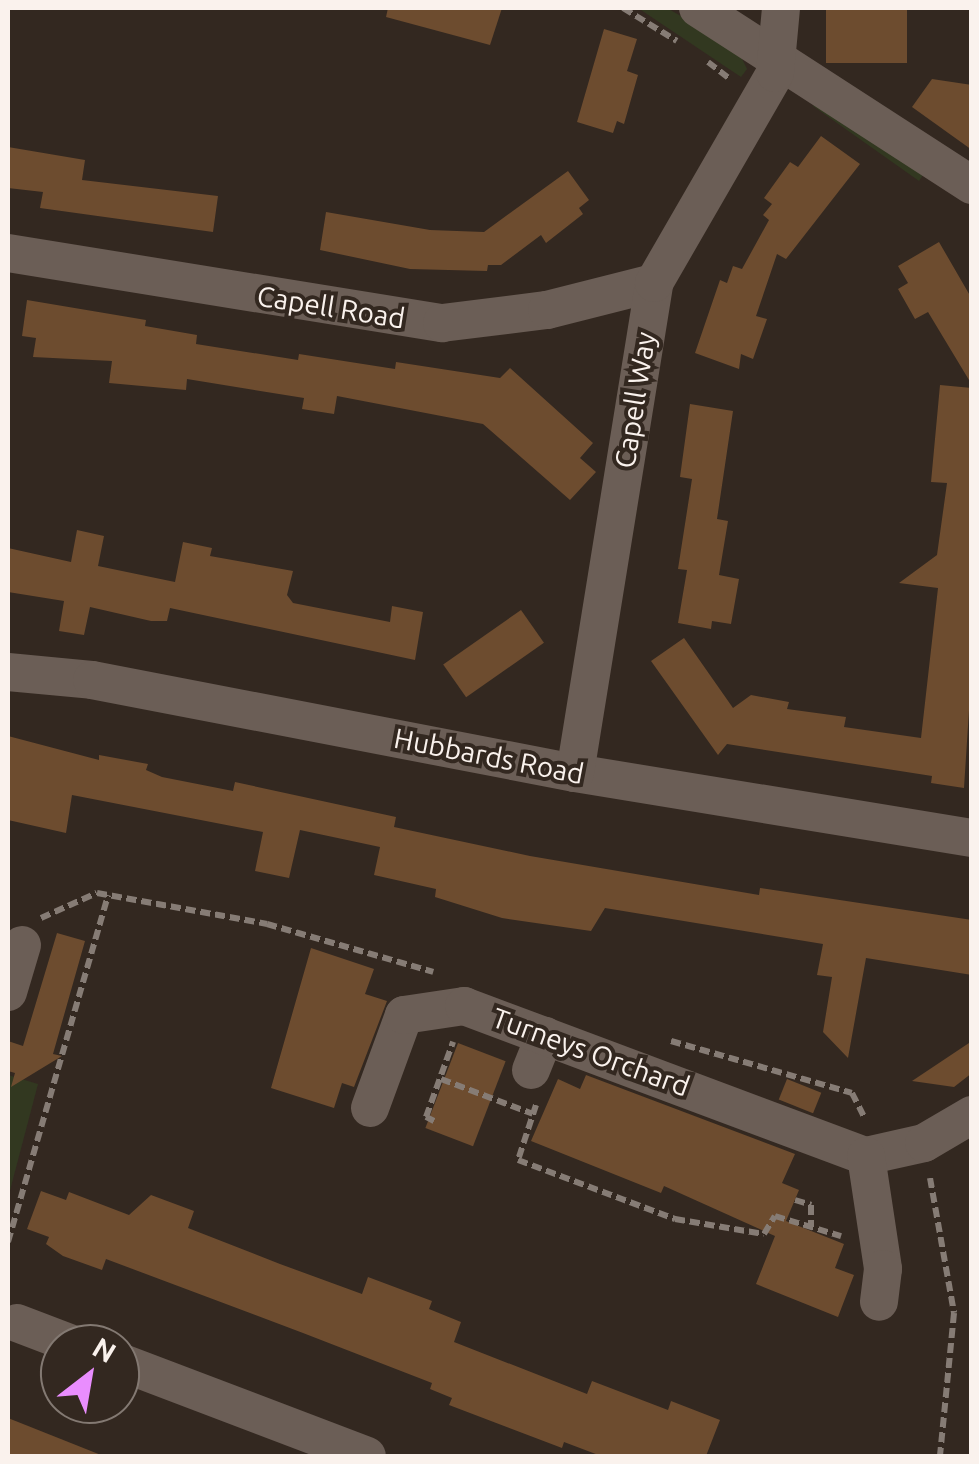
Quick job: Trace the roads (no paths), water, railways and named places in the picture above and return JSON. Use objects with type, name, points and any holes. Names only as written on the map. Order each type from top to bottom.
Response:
[{"type":"street","points":[[698,8],[778,56],[972,185]]},
{"type":"street","name":"Capell Way","points":[[575,773],[654,283],[759,100],[778,56],[782,8]]},
{"type":"street","name":"Capell Road","points":[[8,254],[442,323],[546,310],[654,283]]},
{"type":"street","name":"Hubbards Road","points":[[8,672],[92,680],[575,773],[972,838]]},
{"type":"street","points":[[8,992],[22,945]]},
{"type":"street","name":"Turneys Orchard","points":[[370,1108],[404,1015],[464,1006],[538,1070],[866,1156]]},
{"type":"street","points":[[879,1302],[877,1230],[866,1156],[924,1142],[972,1115]]},
{"type":"street","points":[[17,1323],[40,1332]]},
{"type":"street","points":[[140,1370],[367,1456]]}]
